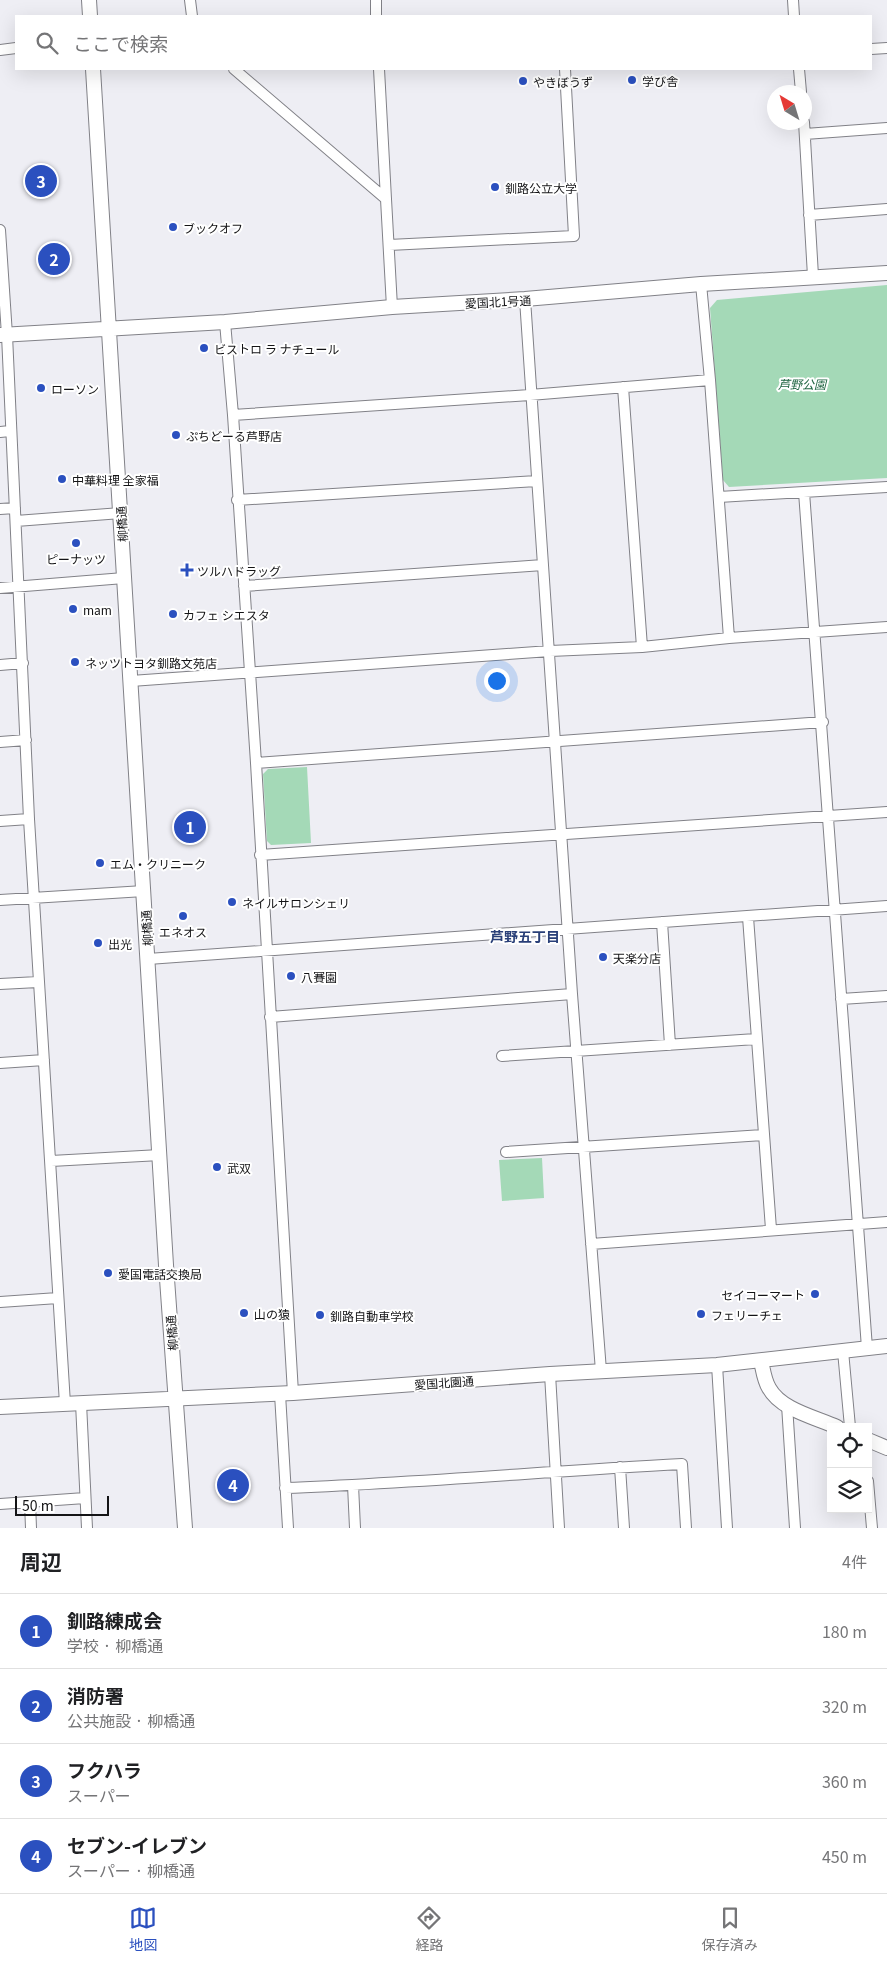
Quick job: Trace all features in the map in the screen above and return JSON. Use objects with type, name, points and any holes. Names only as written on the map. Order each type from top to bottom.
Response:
[{"type":"street","points":[[89,0],[90,15]]},
{"type":"street","points":[[190,0],[192,15]]},
{"type":"street","points":[[376,0],[376,15]]},
{"type":"street","points":[[793,0],[794,15]]},
{"type":"street","points":[[0,50],[15,48]]},
{"type":"street","points":[[872,49],[887,48]]},
{"type":"street","name":"柳橋通","points":[[93,70],[166,1264],[184,1528]]},
{"type":"street","points":[[235,70],[386,199]]},
{"type":"street","points":[[379,70],[392,307]]},
{"type":"street","points":[[389,245],[574,236],[565,70]]},
{"type":"street","points":[[799,70],[800,85]]},
{"type":"street","points":[[805,134],[887,128]]},
{"type":"street","points":[[805,130],[813,276]]},
{"type":"street","points":[[808,214],[887,209]]},
{"type":"street","points":[[0,230],[5,431],[16,521],[38,982],[51,1161],[65,1404]]},
{"type":"street","name":"愛国北1号通","points":[[3,335],[225,322],[392,307],[887,272]]},
{"type":"street","points":[[701,284],[729,638]]},
{"type":"street","points":[[525,299],[572,994],[601,1371]]},
{"type":"street","points":[[225,322],[256,762],[270,1017],[286,1394],[285,1488],[288,1528]]},
{"type":"street","points":[[233,415],[530,395],[710,380]]},
{"type":"street","points":[[623,387],[642,647]]},
{"type":"street","points":[[238,500],[537,481]]},
{"type":"street","points":[[719,497],[887,487]]},
{"type":"street","points":[[804,492],[867,1348]]},
{"type":"street","points":[[0,509],[15,508]]},
{"type":"street","points":[[16,521],[121,513]]},
{"type":"street","points":[[244,586],[543,565]]},
{"type":"street","points":[[0,588],[124,578]]},
{"type":"street","points":[[131,681],[550,651],[642,647],[729,638],[815,634],[887,627]]},
{"type":"street","points":[[0,665],[23,663]]},
{"type":"street","points":[[256,762],[822,722]]},
{"type":"street","points":[[0,742],[26,740]]},
{"type":"street","points":[[260,854],[887,812]]},
{"type":"street","points":[[0,821],[30,819]]},
{"type":"street","points":[[0,900],[144,891]]},
{"type":"street","points":[[148,959],[887,906]]},
{"type":"street","points":[[748,917],[771,1230]]},
{"type":"street","points":[[662,922],[670,1045]]},
{"type":"street","points":[[0,984],[38,982]]},
{"type":"street","points":[[270,1017],[572,994]]},
{"type":"street","points":[[841,999],[887,996]]},
{"type":"street","points":[[502,1056],[756,1039]]},
{"type":"street","points":[[0,1063],[44,1060]]},
{"type":"street","points":[[506,1152],[763,1135]]},
{"type":"street","points":[[51,1161],[160,1155]]},
{"type":"street","points":[[591,1244],[887,1222]]},
{"type":"street","points":[[0,1302],[58,1298]]},
{"type":"street","name":"愛国北園通","points":[[0,1408],[286,1394],[550,1374],[761,1361],[887,1346]]},
{"type":"street","points":[[843,1351],[850,1423]]},
{"type":"street","points":[[761,1361],[767,1386],[774,1396],[787,1405],[828,1423]]},
{"type":"street","points":[[717,1364],[727,1528]]},
{"type":"street","points":[[550,1374],[559,1528]]},
{"type":"street","points":[[81,1403],[87,1528]]},
{"type":"street","points":[[787,1405],[795,1528]]},
{"type":"street","points":[[872,1442],[887,1448]]},
{"type":"street","points":[[285,1488],[682,1464],[686,1528]]},
{"type":"street","points":[[620,1467],[624,1528]]},
{"type":"street","points":[[353,1485],[355,1528]]},
{"type":"street","points":[[0,1504],[85,1498]]},
{"type":"street","points":[[30,1502],[31,1528]]},
{"type":"street","points":[[871,1513],[872,1528]]},
{"type":"green space","name":"芦野公園","points":[[887,285],[887,478],[729,487],[723,480],[710,308],[717,300]]},
{"type":"green space","points":[[307,767],[311,843],[271,845],[267,841],[263,774],[268,769]]},
{"type":"green space","points":[[542,1158],[544,1198],[502,1201],[499,1160]]},
{"type":"place","name":"学び舎","points":[[632,80]]},
{"type":"place","name":"やきぼうず","points":[[523,81]]},
{"type":"place","name":"フクハラ","points":[[41,181]]},
{"type":"place","name":"釧路公立大学","points":[[495,187]]},
{"type":"place","name":"ブックオフ","points":[[173,227]]},
{"type":"place","name":"消防署","points":[[54,259]]},
{"type":"place","name":"ビストロ ラ ナチュール","points":[[204,348]]},
{"type":"place","name":"ローソン","points":[[41,388]]},
{"type":"place","name":"ぷちどーる芦野店","points":[[176,435]]},
{"type":"place","name":"中華料理 全家福","points":[[62,479]]},
{"type":"place","name":"ピーナッツ","points":[[76,543]]},
{"type":"place","name":"ツルハドラッグ","points":[[187,570]]},
{"type":"place","name":"mam","points":[[73,609]]},
{"type":"place","name":"カフェ シエスタ","points":[[173,614]]},
{"type":"place","name":"ネッツトヨタ釧路文苑店","points":[[75,662]]},
{"type":"place","name":"釧路練成会","points":[[190,827]]},
{"type":"place","name":"エム・クリニーク","points":[[100,863]]},
{"type":"place","name":"ネイルサロンシェリ","points":[[232,902]]},
{"type":"place","name":"エネオス","points":[[183,916]]},
{"type":"place","name":"出光","points":[[98,943]]},
{"type":"place","name":"天楽分店","points":[[603,957]]},
{"type":"place","name":"八賽園","points":[[291,976]]},
{"type":"place","name":"武双","points":[[217,1167]]},
{"type":"place","name":"愛国電話交換局","points":[[108,1273]]},
{"type":"place","name":"セイコーマート","points":[[815,1294]]},
{"type":"place","name":"山の猿","points":[[244,1313]]},
{"type":"place","name":"フェリーチェ","points":[[701,1314]]},
{"type":"place","name":"釧路自動車学校","points":[[320,1315]]},
{"type":"place","name":"セブン-イレブン","points":[[233,1485]]},
{"type":"district","name":"芦野五丁目","points":[[525,936]]}]
